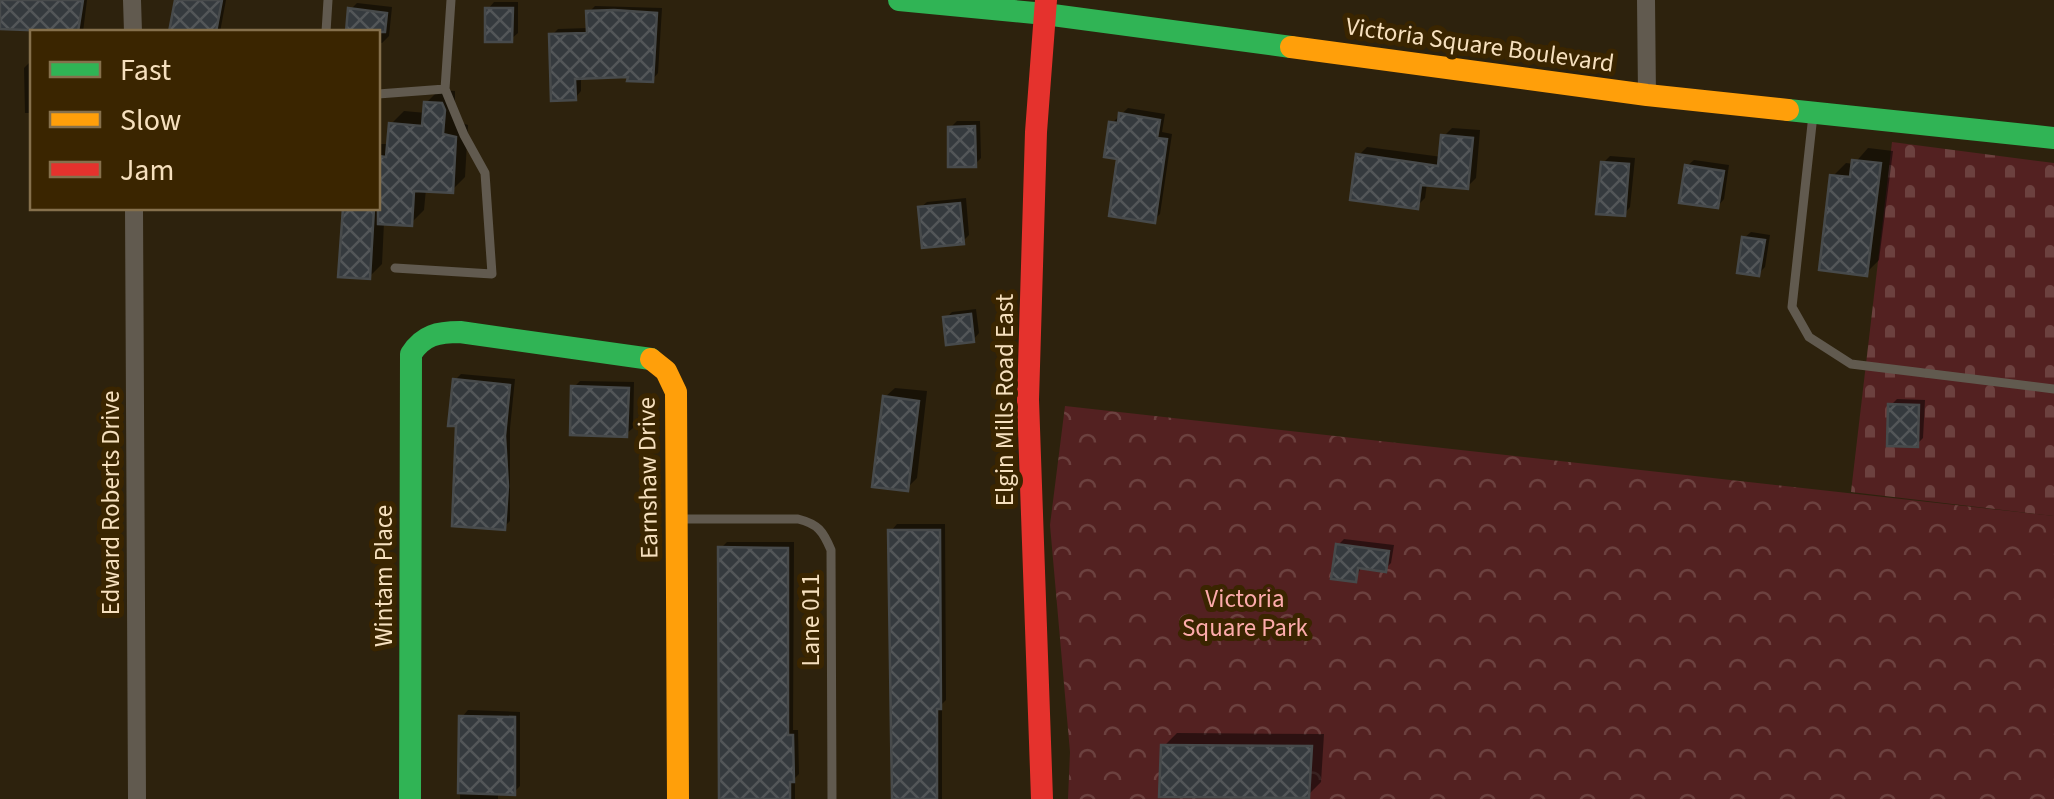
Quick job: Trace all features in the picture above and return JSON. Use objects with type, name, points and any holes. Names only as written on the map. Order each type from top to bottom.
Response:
[{"type":"street","points":[[132,0],[132,30]]},
{"type":"street","name":"Victoria Square Boulevard","points":[[898,0],[1045,7],[1647,94],[2054,138]]},
{"type":"street","points":[[1646,0],[1647,94]]},
{"type":"street","name":"Elgin Mills Road East","points":[[1042,799],[1028,400],[1036,132],[1045,7]]},
{"type":"street","name":"Edward Roberts Drive","points":[[134,210],[137,799]]},
{"type":"street","name":"Earnshaw Drive","points":[[411,354],[418,342],[435,332],[460,332],[629,354],[660,362],[670,373],[676,392],[678,799]]},
{"type":"street","name":"Wintam Place","points":[[410,799],[411,354]]},
{"type":"lane","points":[[326,30],[328,0]]},
{"type":"lane","points":[[395,268],[492,274],[485,173],[464,136],[445,89],[451,0]]},
{"type":"lane","points":[[380,94],[445,89]]},
{"type":"lane","points":[[1813,112],[1792,307],[1810,337],[1851,364],[2054,389]]},
{"type":"lane","name":"Lane 011","points":[[678,518],[798,518],[823,530],[831,550],[832,799]]},
{"type":"green space","points":[[1892,142],[2054,163],[2054,516],[1851,492]]},
{"type":"green space","name":"Victoria Square Park","points":[[1065,406],[2054,516],[2054,799],[1068,799],[1070,752],[1050,525]]},
{"type":"building","points":[[0,0],[83,0],[78,30],[0,29]]},
{"type":"building","points":[[175,0],[222,0],[216,30],[169,30]]},
{"type":"building","points":[[348,8],[387,13],[385,32],[346,30]]},
{"type":"building","points":[[485,8],[513,8],[512,42],[485,42]]},
{"type":"building","points":[[586,11],[657,13],[653,82],[627,81],[628,77],[575,79],[576,100],[551,101],[549,34],[587,33]]},
{"type":"building","points":[[424,102],[442,103],[443,134],[456,137],[453,193],[414,191],[412,226],[378,224],[380,156],[386,157],[389,123],[422,126]]},
{"type":"building","points":[[1119,113],[1160,120],[1157,138],[1167,139],[1155,223],[1109,216],[1117,159],[1104,157],[1109,122],[1118,123]]},
{"type":"building","points":[[975,126],[976,167],[948,167],[948,127]]},
{"type":"building","points":[[1441,135],[1473,138],[1468,189],[1421,185],[1418,209],[1350,200],[1356,154],[1438,166]]},
{"type":"building","points":[[1852,160],[1881,163],[1867,276],[1819,270],[1830,175],[1850,177]]},
{"type":"building","points":[[1601,162],[1629,164],[1625,216],[1596,214]]},
{"type":"building","points":[[1685,165],[1724,171],[1718,208],[1679,203]]},
{"type":"building","points":[[960,203],[964,244],[922,248],[918,207]]},
{"type":"building","points":[[343,210],[374,210],[370,279],[338,277]]},
{"type":"building","points":[[1742,237],[1765,240],[1759,276],[1737,273]]},
{"type":"building","points":[[971,314],[974,342],[946,345],[943,317]]},
{"type":"building","points":[[453,379],[510,385],[505,436],[505,530],[452,526],[456,426],[448,426]]},
{"type":"building","points":[[571,386],[629,388],[627,437],[570,435]]},
{"type":"building","points":[[883,396],[919,401],[908,491],[872,487]]},
{"type":"building","points":[[1888,404],[1919,405],[1918,447],[1887,446]]},
{"type":"building","points":[[888,530],[940,530],[937,799],[892,799]]},
{"type":"building","points":[[1336,544],[1389,551],[1386,572],[1358,568],[1356,582],[1331,579]]},
{"type":"building","points":[[718,547],[788,548],[788,735],[793,735],[794,782],[790,782],[790,799],[719,799]]},
{"type":"building","points":[[459,716],[515,717],[515,795],[458,793]]},
{"type":"building","points":[[1161,745],[1312,746],[1309,798],[1159,797]]},
{"type":"traffic: fast","points":[[899,0],[1045,14],[1291,47]]},
{"type":"traffic: fast","points":[[1788,110],[2054,138]]},
{"type":"traffic: fast","points":[[410,799],[411,354],[432,336],[460,332],[651,359]]},
{"type":"traffic: slow","points":[[1291,47],[1788,110]]},
{"type":"traffic: slow","points":[[651,359],[666,371],[676,392],[678,799]]},
{"type":"traffic: jam","points":[[1042,799],[1028,400],[1036,132],[1046,0]]}]
